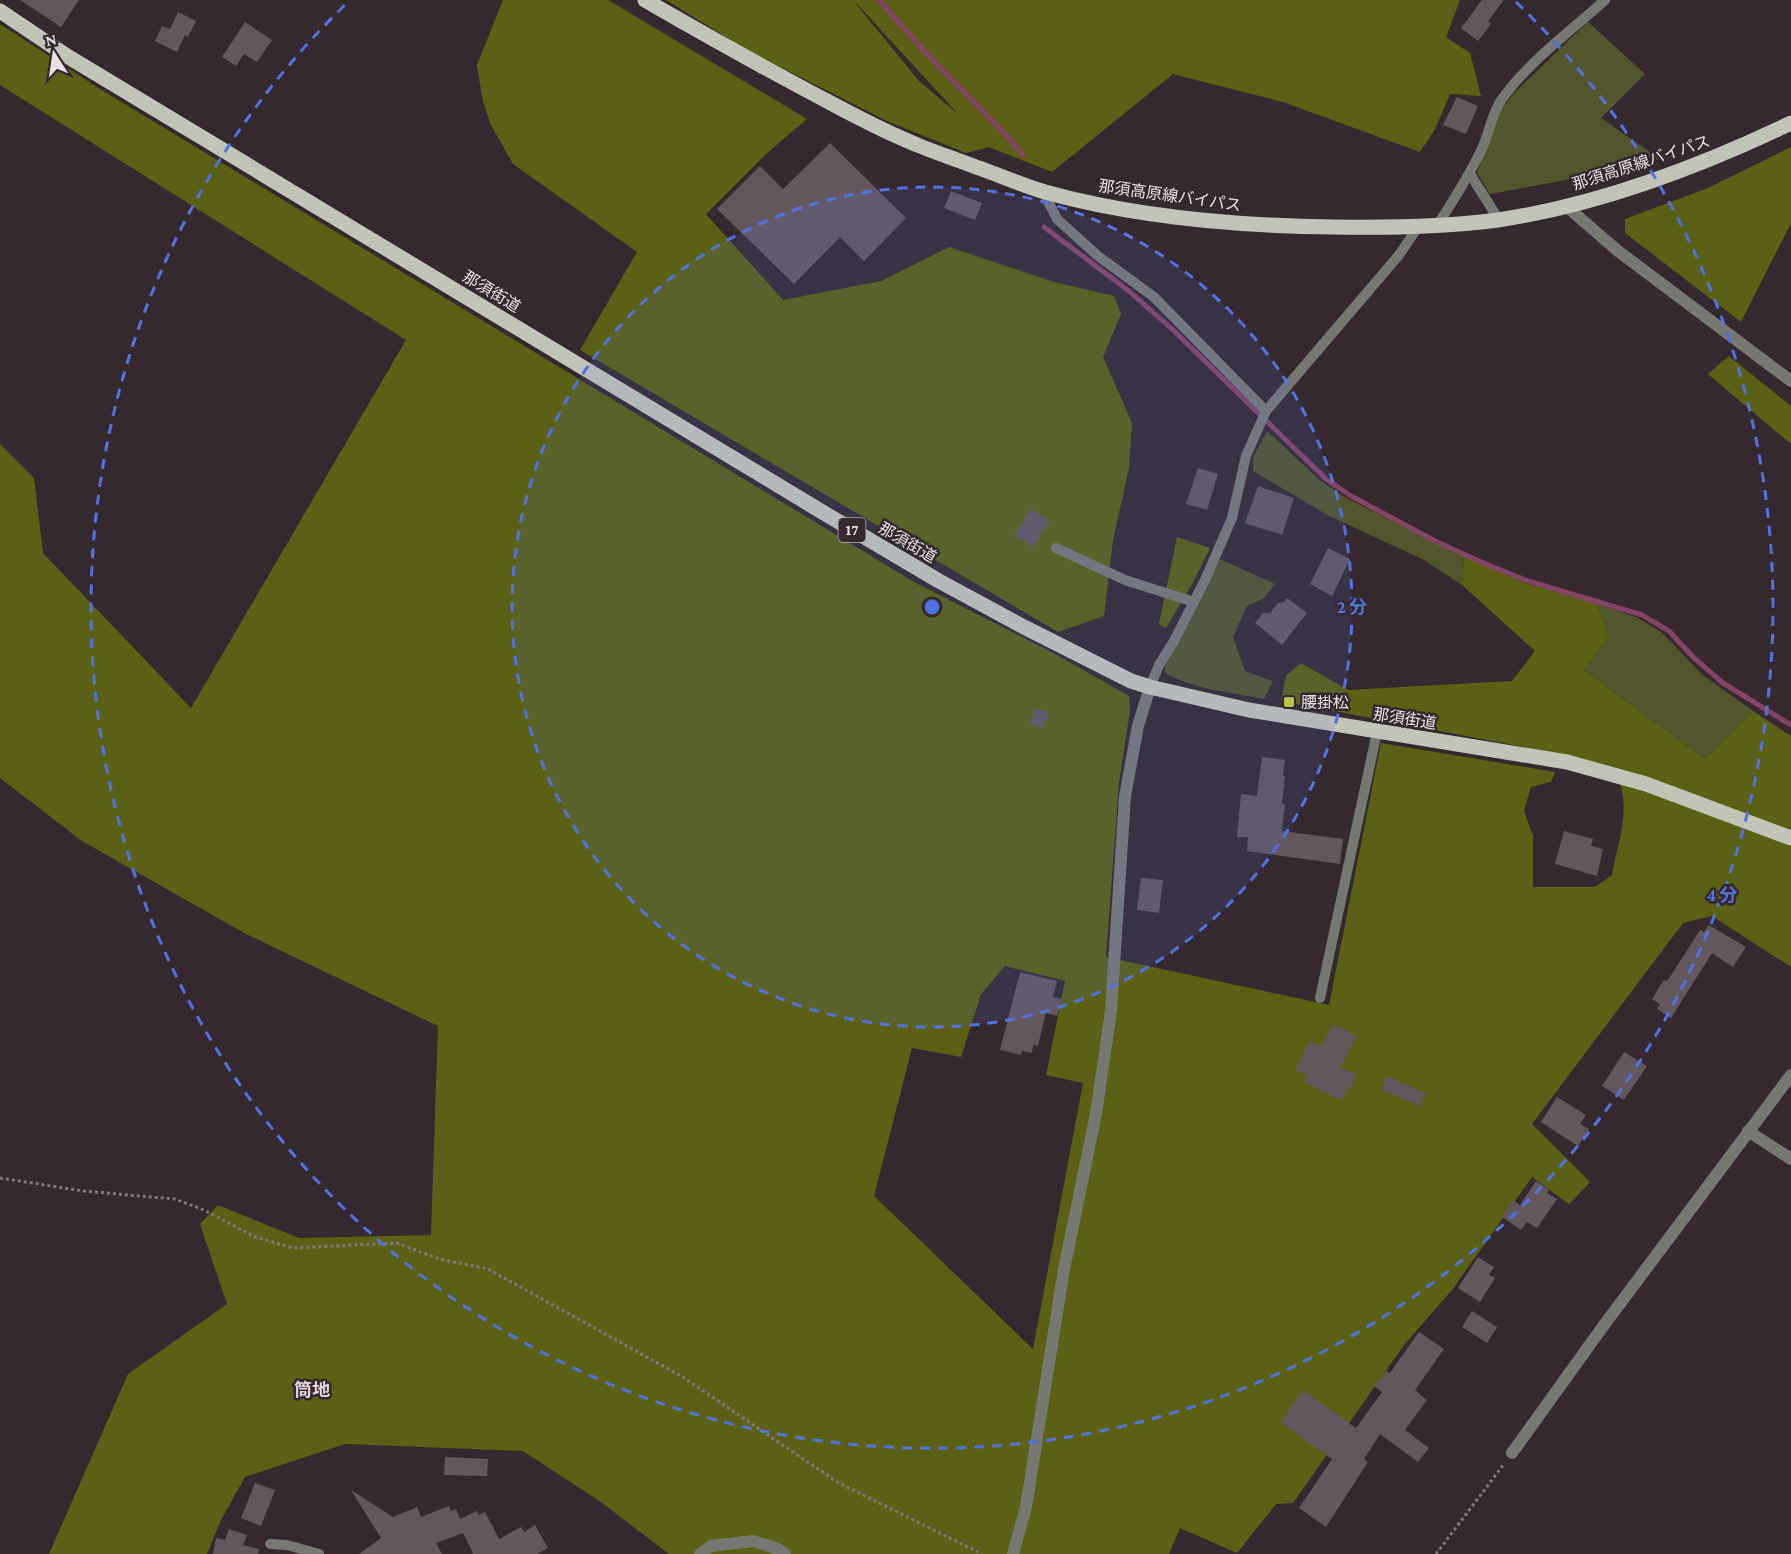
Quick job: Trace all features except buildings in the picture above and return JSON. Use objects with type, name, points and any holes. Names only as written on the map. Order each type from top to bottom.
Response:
[{"type":"main road","name":"那須高原線バイパス","points":[[645,0],[749,60],[897,136],[1043,192],[1216,223],[1292,227],[1437,226],[1499,220],[1566,206],[1629,188],[1680,171],[1791,123]]},
{"type":"main road","name":"那須街道","points":[[0,11],[68,56],[849,528],[939,581],[1131,681],[1237,708],[1377,732],[1497,749],[1609,772],[1791,838]]},
{"type":"street","points":[[1566,206],[1618,251],[1791,381]]},
{"type":"street","points":[[1013,1554],[1026,1508],[1065,1269],[1096,1114],[1111,1011],[1125,796],[1138,726],[1150,687]]},
{"type":"street","points":[[1512,1453],[1604,1325],[1791,1075]]},
{"type":"street","points":[[1748,1131],[1791,1159]]},
{"type":"street","points":[[700,1554],[711,1546],[753,1541],[776,1548],[785,1554]]},
{"type":"lane","points":[[1437,226],[1470,174],[1484,144],[1492,115],[1501,100],[1539,59],[1605,0]]},
{"type":"lane","points":[[1470,174],[1499,220]]},
{"type":"lane","points":[[1043,192],[1057,219],[1098,256],[1154,297],[1266,411]]},
{"type":"lane","points":[[1150,687],[1159,665],[1194,602],[1232,518],[1246,456],[1266,411],[1399,255],[1418,226]]},
{"type":"lane","points":[[1056,548],[1125,580],[1194,602]]},
{"type":"lane","points":[[1320,998],[1377,732]]},
{"type":"lane","points":[[270,1544],[287,1545],[319,1554]]},
{"type":"path","points":[[0,1178],[83,1191],[175,1199],[204,1210],[255,1237],[293,1248],[397,1242],[439,1259],[488,1269],[683,1377],[837,1482],[982,1554]]},
{"type":"path","points":[[1436,1554],[1512,1453]]},
{"type":"green space","points":[[1588,22],[1645,74],[1601,118],[1660,159],[1490,194],[1477,173],[1497,115],[1515,92]]},
{"type":"green space","points":[[1267,431],[1321,481],[1348,499],[1464,556],[1462,585],[1424,560],[1329,516],[1253,471],[1253,457]]},
{"type":"green space","points":[[1220,559],[1275,584],[1264,598],[1247,606],[1233,637],[1245,671],[1273,681],[1264,699],[1186,683],[1164,672]]},
{"type":"green space","points":[[1596,603],[1638,618],[1661,632],[1703,675],[1753,711],[1705,759],[1584,670],[1609,636]]},
{"type":"shaded area","points":[[503,0],[608,0],[807,119],[766,154],[706,214],[783,300],[881,281],[949,247],[1054,282],[1114,296],[1121,314],[1103,357],[1132,423],[1129,468],[1113,540],[1104,616],[1058,632],[580,350],[637,252],[513,164],[490,123],[482,97],[477,65]]},
{"type":"shaded area","points":[[666,0],[1460,0],[1446,37],[1470,53],[1481,96],[1450,94],[1435,129],[1420,152],[1283,102],[1173,74],[1052,172],[989,147],[966,153],[887,121],[747,50]],"holes":[[[857,4],[959,115],[919,81]]]},
{"type":"shaded area","points":[[0,24],[100,89],[914,582],[1055,654],[1129,696],[1130,711],[1119,782],[1106,957],[1329,1005],[1381,743],[1555,772],[1551,782],[1531,787],[1524,811],[1533,836],[1533,887],[1595,887],[1612,875],[1624,808],[1623,795],[1613,768],[1524,747],[1281,701],[1286,676],[1301,663],[1348,690],[1512,681],[1535,651],[1462,585],[1464,556],[1528,584],[1596,603],[1609,636],[1584,670],[1705,759],[1753,711],[1791,736],[1791,967],[1712,916],[1683,923],[1532,1124],[1590,1182],[1569,1204],[1532,1177],[1452,1290],[1404,1345],[1293,1503],[1276,1504],[1237,1553],[1180,1528],[1169,1554],[669,1554],[601,1502],[523,1451],[345,1444],[245,1477],[221,1520],[207,1554],[49,1554],[128,1374],[227,1304],[200,1224],[218,1205],[299,1238],[431,1235],[438,1026],[246,934],[82,841],[0,778],[0,444],[34,478],[43,553],[191,708],[406,340],[0,85]],"holes":[[[1005,966],[1065,981],[1046,1075],[1083,1083],[1033,1349],[874,1196],[912,1048],[961,1057],[981,994]]]},
{"type":"shaded area","points":[[1791,147],[1791,223],[1741,322],[1625,233],[1625,219],[1708,188]]},
{"type":"shaded area","points":[[1729,356],[1791,406],[1791,444],[1708,374]]},
{"type":"shaded area","points":[[1177,537],[1210,548],[1166,628],[1159,624]]},
{"type":"waterway","points":[[879,0],[1023,155]]},
{"type":"waterway","points":[[1044,227],[1129,291],[1173,330],[1326,479],[1351,496],[1437,542],[1488,565],[1528,581],[1642,615],[1669,631],[1693,657],[1723,683],[1791,725]]},
{"type":"place","name":"腰掛松","points":[[1289,702]]},
{"type":"district","name":"筒地","points":[[312,1390]]}]
